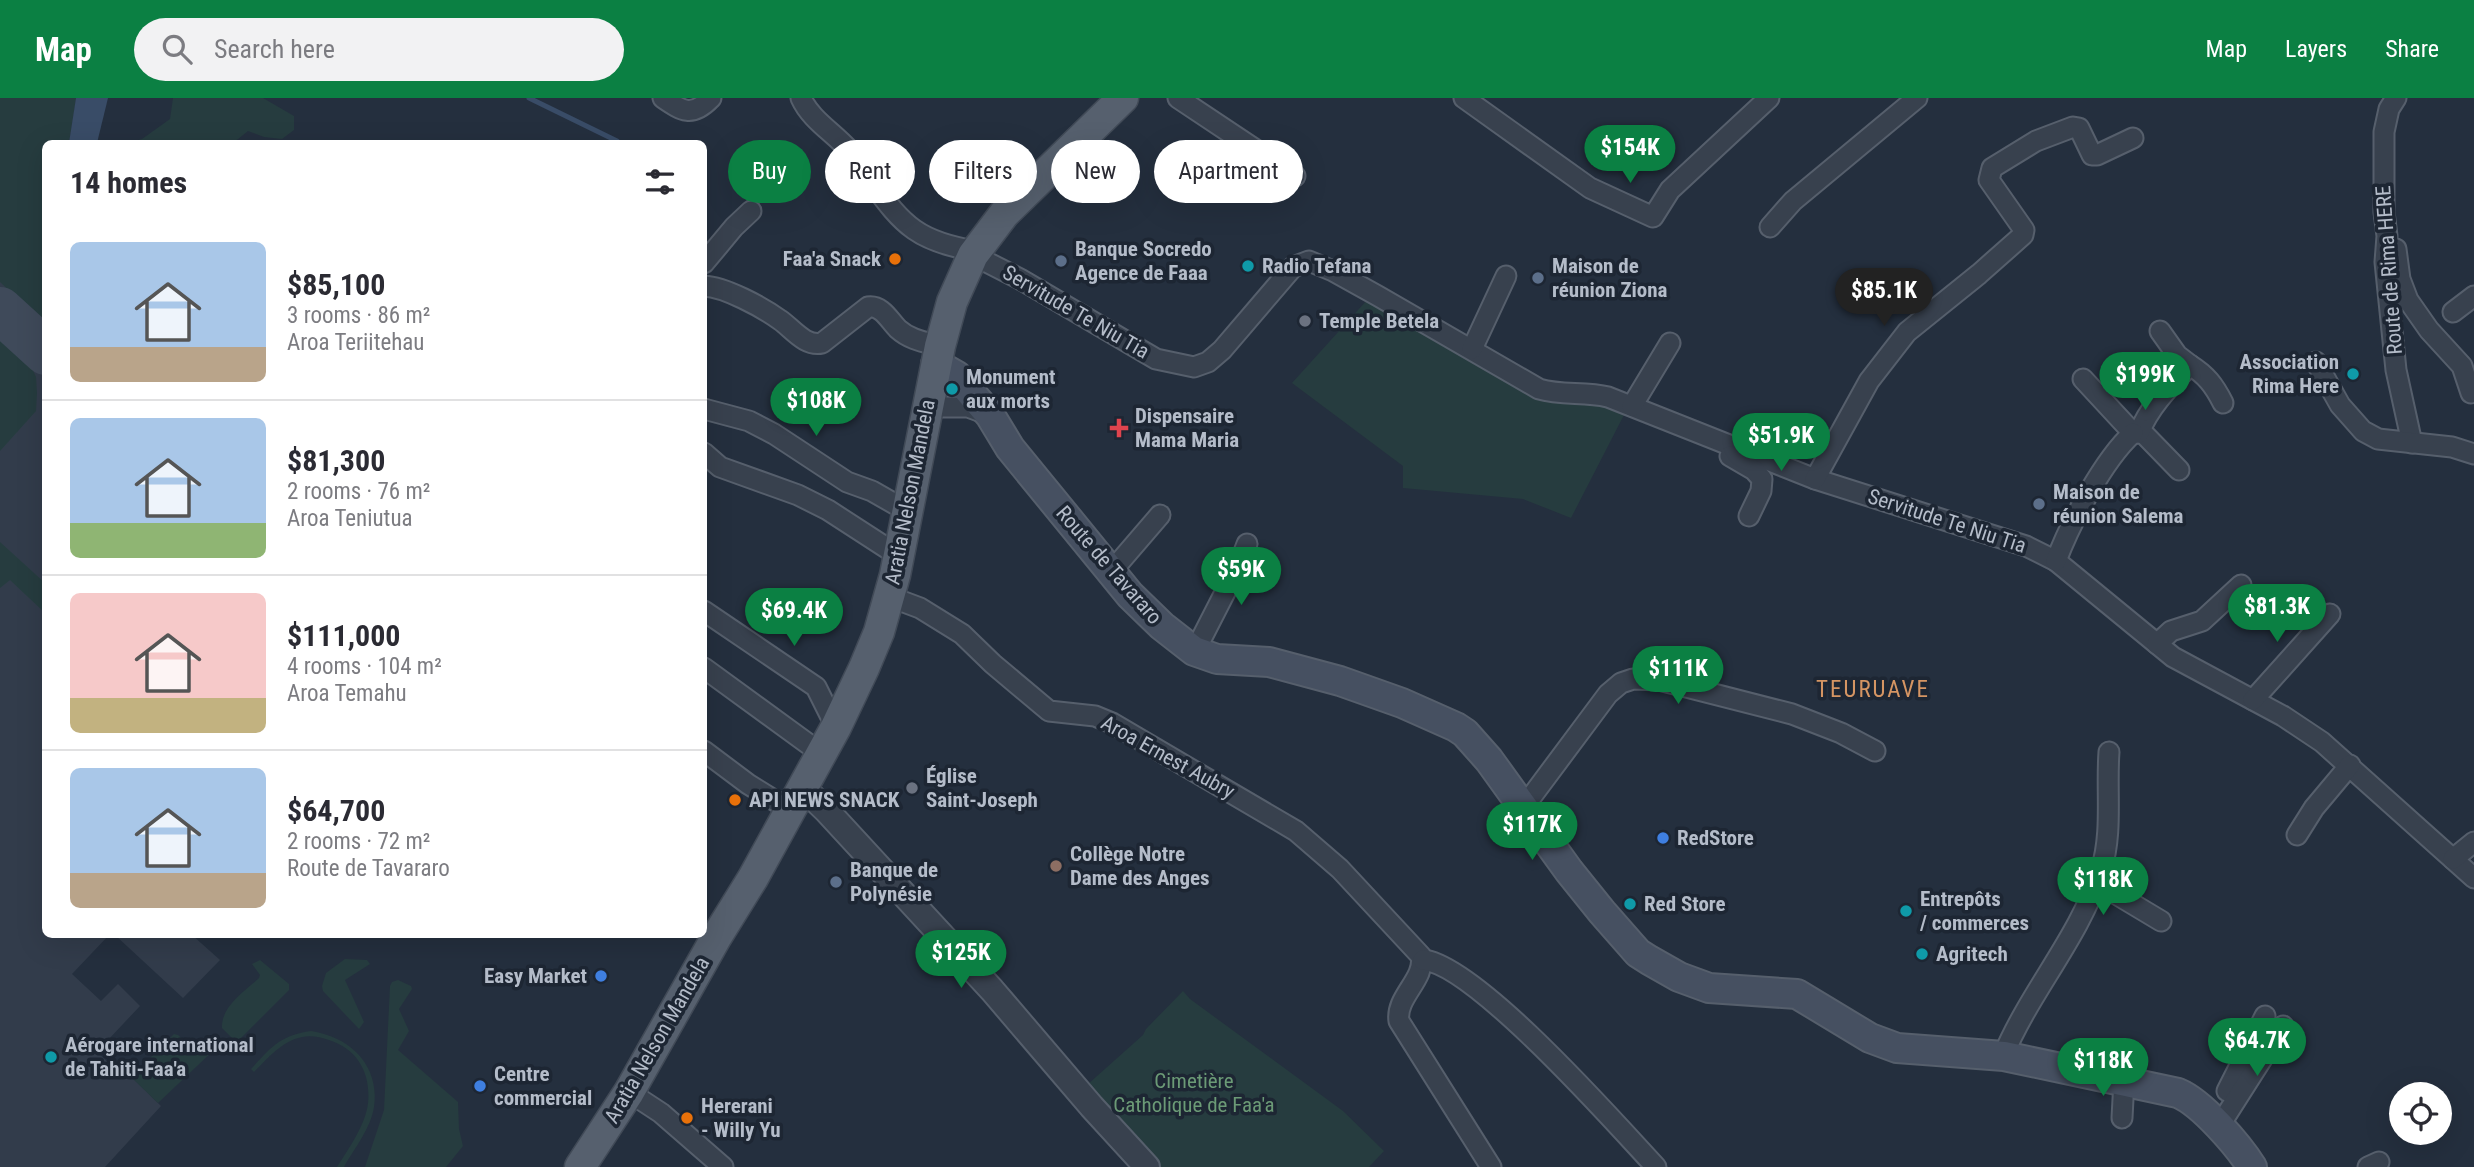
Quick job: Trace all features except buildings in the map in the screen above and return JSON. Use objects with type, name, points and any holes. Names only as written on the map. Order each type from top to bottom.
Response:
[{"type":"main road","name":"Aratia Nelson Mandela","points":[[580,1167],[629,1092],[796,799],[836,727],[879,632],[899,556],[938,355],[952,302],[974,253],[1004,214],[1122,98]]},
{"type":"main road","name":"Route de Tavararo","points":[[938,355],[990,415],[1010,448],[1147,612],[1195,651],[1217,659],[1269,662],[1340,681],[1404,704],[1456,727],[1470,738],[1489,760],[1569,871],[1638,953],[1679,977],[1709,988],[1797,994],[1870,1038],[1897,1048],[2003,1056],[2124,1080],[2185,1096],[2252,1167]]},
{"type":"street","points":[[663,98],[686,111],[695,110],[711,98]]},
{"type":"street","points":[[1178,98],[1241,140]]},
{"type":"street","points":[[1464,98],[1590,188],[1653,217],[1670,190],[1769,98]]},
{"type":"street","points":[[1770,227],[1804,192],[1917,98]]},
{"type":"street","name":"Route de Rima HERE","points":[[2396,98],[2389,109],[2384,132],[2384,212],[2387,236],[2385,262],[2391,334],[2412,443]]},
{"type":"street","name":"Servitude Te Niu Tia","points":[[808,102],[851,152],[904,223],[916,233],[949,247],[974,253],[1156,359],[1194,367],[1208,362],[1222,350],[1293,267],[1309,261],[1332,271],[1539,389],[1558,393],[1590,392],[1815,479],[2026,546],[2056,561],[2173,657],[2283,716],[2322,742],[2474,878]]},
{"type":"street","points":[[1815,479],[1869,381],[1907,332],[2023,235],[2024,230],[1989,180],[1992,168],[2036,141],[2073,127],[2079,128],[2092,155],[2133,138]]},
{"type":"street","points":[[707,260],[751,211]]},
{"type":"street","points":[[2384,212],[2390,223],[2400,279],[2408,300],[2429,330],[2462,366],[2471,393]]},
{"type":"street","points":[[1472,349],[1506,276]]},
{"type":"street","points":[[707,287],[724,290],[778,318],[813,343],[822,343],[868,307],[874,306],[912,339],[938,355]]},
{"type":"street","points":[[2453,312],[2474,296]]},
{"type":"street","points":[[2160,331],[2177,355],[2203,373],[2215,387],[2223,403]]},
{"type":"street","points":[[1632,406],[1670,343]]},
{"type":"street","points":[[2316,362],[2340,405],[2363,430],[2378,439],[2452,447],[2474,454]]},
{"type":"street","points":[[2056,561],[2066,535],[2116,451],[2136,433],[2164,393],[2190,365]]},
{"type":"street","points":[[2083,379],[2136,433],[2143,433],[2149,438],[2179,470]]},
{"type":"street","points":[[926,407],[968,407],[990,415]]},
{"type":"street","points":[[707,410],[749,421],[774,434],[847,482],[872,491],[907,511]]},
{"type":"street","points":[[1725,443],[1734,460],[1754,470],[1762,479],[1761,491],[1749,516]]},
{"type":"street","points":[[707,456],[720,467],[818,505],[899,556]]},
{"type":"street","points":[[1111,572],[1160,515]]},
{"type":"street","points":[[1195,651],[1247,544]]},
{"type":"street","points":[[2157,644],[2171,631],[2202,621],[2241,585]]},
{"type":"street","name":"Aroa Ernest Aubry","points":[[888,596],[920,608],[962,634],[1049,711],[1095,716],[1112,723],[1296,831],[1340,869],[1404,935],[1423,960],[1434,961],[1449,970],[1511,1017],[1633,1140],[1656,1167]]},
{"type":"street","points":[[707,613],[816,687],[836,727]]},
{"type":"street","points":[[2253,700],[2330,614]]},
{"type":"street","points":[[707,670],[821,754]]},
{"type":"street","points":[[1523,808],[1608,694],[1621,683],[1633,679],[1659,680],[1792,714],[1841,733],[1875,751]]},
{"type":"street","points":[[2003,1056],[2016,1026],[2075,930],[2102,868],[2107,834],[2109,752]]},
{"type":"street","points":[[707,753],[748,784],[827,811],[992,990],[1147,1167]]},
{"type":"street","points":[[2297,835],[2314,808],[2350,765]]},
{"type":"street","points":[[2453,859],[2474,842]]},
{"type":"street","points":[[2096,882],[2161,921]]},
{"type":"street","points":[[1423,960],[1398,1014],[1399,1021],[1491,1167]]},
{"type":"street","points":[[2214,1124],[2265,1016]]},
{"type":"street","points":[[2214,1124],[2283,1026]]},
{"type":"street","points":[[2122,1118],[2124,1080]]},
{"type":"street","points":[[629,1092],[661,1113],[723,1167]]},
{"type":"shaded area","points":[[0,98],[76,98],[69,140],[42,140],[42,938],[106,938],[72,974],[101,1001],[118,984],[140,1006],[95,1050],[115,1069],[119,1065],[161,1106],[105,1167],[0,1167]]},
{"type":"shaded area","name":"Aérogare international de Tahiti-Faa'a","points":[[118,938],[195,938],[220,960],[183,998]]},
{"type":"green space","points":[[0,98],[76,98],[69,140],[42,140],[42,322],[0,282]]},
{"type":"green space","points":[[173,98],[263,98],[294,116],[294,130],[282,139],[264,137],[248,131],[237,140],[138,140],[170,119]]},
{"type":"green space","points":[[1368,299],[1587,402],[1626,411],[1571,518],[1523,499],[1403,488],[1403,466],[1292,383]]},
{"type":"green space","points":[[0,333],[30,364],[36,377],[37,393],[36,411],[0,451]]},
{"type":"green space","points":[[0,542],[42,580],[42,610],[10,580],[0,588]]},
{"type":"green space","points":[[345,959],[367,960],[370,964],[345,980],[364,1022],[359,1029],[323,991],[322,986],[326,973]]},
{"type":"green space","points":[[260,960],[289,984],[289,990],[235,1041],[222,1028],[225,1013],[234,1000],[259,978],[260,975],[252,964]]},
{"type":"green space","points":[[398,980],[412,989],[399,1009],[409,1031],[398,1050],[458,1102],[463,1146],[446,1167],[365,1167],[384,1110],[390,986]]},
{"type":"green space","name":"Cimetière Catholique de Faa'a","points":[[1183,991],[1190,999],[1343,1111],[1384,1151],[1369,1167],[1161,1167],[1087,1085],[1143,1035]]},
{"type":"green space","points":[[311,1031],[338,1039],[350,1047],[367,1066],[372,1078],[375,1092],[372,1115],[344,1167],[337,1167],[360,1128],[368,1103],[365,1073],[355,1056],[329,1040],[305,1036],[282,1046],[254,1072],[251,1069],[277,1043]]},
{"type":"green space","points":[[174,1034],[192,1048],[200,1048],[211,1040],[216,1048],[158,1103],[131,1077]]},
{"type":"water","points":[[76,98],[108,98],[98,140],[69,140]]},
{"type":"waterway","points":[[529,98],[615,140]]},
{"type":"taxiway","points":[[0,310],[42,348]]},
{"type":"place","name":"Faa'a Snack","points":[[895,259]]},
{"type":"place","name":"Banque Socredo Agence de Faaa","points":[[1061,261]]},
{"type":"place","name":"Radio Tefana","points":[[1248,266]]},
{"type":"place","name":"Maison de réunion Ziona","points":[[1538,278]]},
{"type":"place","name":"Temple Betela","points":[[1305,321]]},
{"type":"place","name":"Association Rima Here","points":[[2353,374]]},
{"type":"place","name":"Monument aux morts","points":[[952,389]]},
{"type":"place","name":"Dispensaire Mama Maria","points":[[1119,428]]},
{"type":"place","name":"Maison de réunion Salema","points":[[2039,504]]},
{"type":"place","name":"Église Saint-Joseph","points":[[912,788]]},
{"type":"place","name":"API NEWS SNACK","points":[[735,800]]},
{"type":"place","name":"RedStore","points":[[1663,838]]},
{"type":"place","name":"Collège Notre Dame des Anges","points":[[1056,866]]},
{"type":"place","name":"Banque de Polynésie","points":[[836,882]]},
{"type":"place","name":"Red Store","points":[[1630,904]]},
{"type":"place","name":"Entrepôts / commerces","points":[[1906,911]]},
{"type":"place","name":"Agritech","points":[[1922,954]]},
{"type":"place","name":"Easy Market","points":[[601,976]]},
{"type":"place","name":"Aérogare international de Tahiti-Faa'a","points":[[51,1057]]},
{"type":"place","name":"Centre commercial","points":[[480,1086]]},
{"type":"place","name":"Hererani - Willy Yu","points":[[687,1118]]},
{"type":"district","name":"TEURUAVE","points":[[1873,689]]}]
